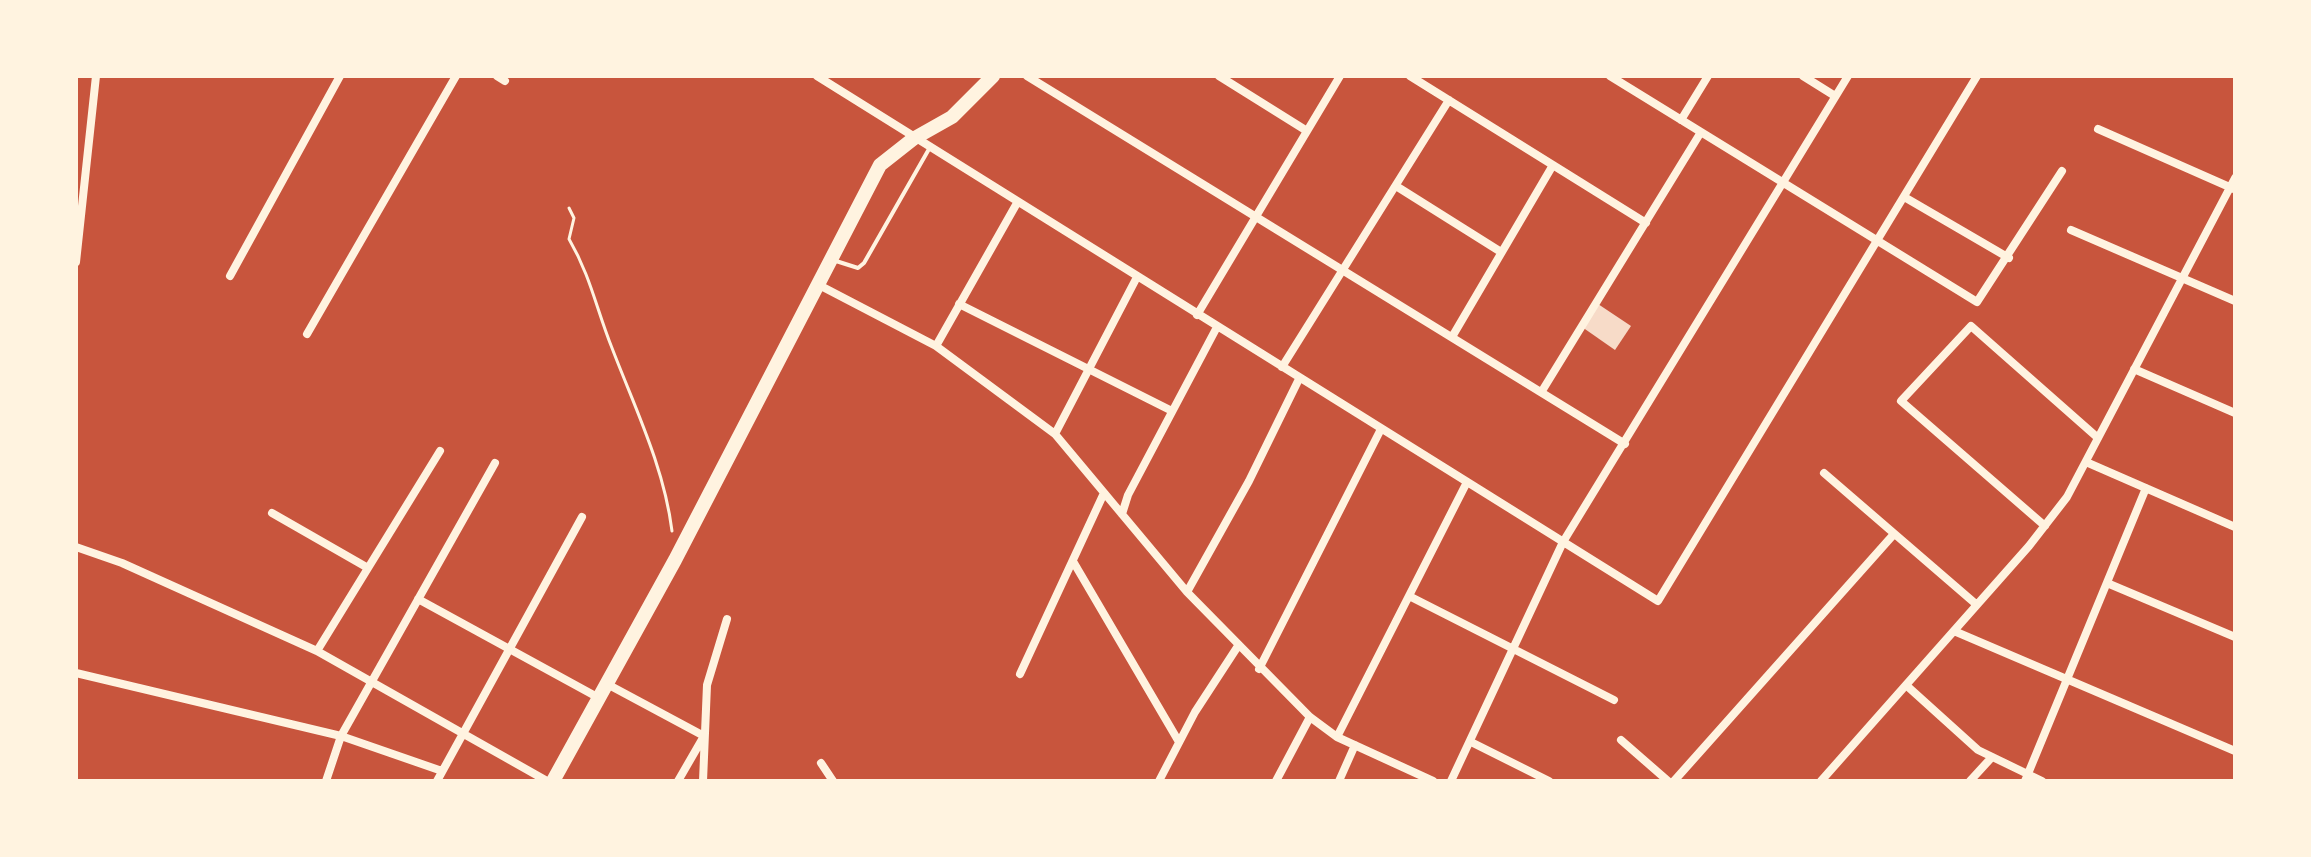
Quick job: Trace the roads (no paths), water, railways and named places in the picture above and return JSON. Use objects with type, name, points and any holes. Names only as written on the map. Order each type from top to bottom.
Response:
[{"type":"main road","points":[[550,781],[675,560],[816,283],[880,165],[913,139],[952,117],[993,76]]},
{"type":"street","points":[[76,262],[96,76]]},
{"type":"street","points":[[230,276],[340,76]]},
{"type":"street","points":[[307,334],[456,76]]},
{"type":"street","points":[[817,76],[929,149],[1658,601],[1906,198],[1977,76]]},
{"type":"street","points":[[1027,76],[1625,444]]},
{"type":"street","points":[[1219,76],[1307,131]]},
{"type":"street","points":[[1197,315],[1340,76]]},
{"type":"street","points":[[1410,76],[1646,223]]},
{"type":"street","points":[[1610,76],[1977,302],[2009,258],[2062,171]]},
{"type":"street","points":[[1681,120],[1708,76]]},
{"type":"street","points":[[1803,76],[1835,96]]},
{"type":"street","points":[[1451,781],[1563,542],[1848,76]]},
{"type":"street","points":[[1282,367],[1449,100]]},
{"type":"street","points":[[2098,129],[2233,188]]},
{"type":"street","points":[[1542,391],[1701,132]]},
{"type":"street","points":[[1452,337],[1553,165]]},
{"type":"street","points":[[1821,781],[1977,605],[2067,497],[2233,188],[2235,178]]},
{"type":"street","points":[[1396,186],[1501,252]]},
{"type":"street","points":[[1906,198],[2009,258]]},
{"type":"street","points":[[936,346],[1017,203]]},
{"type":"street","points":[[2071,230],[2235,301]]},
{"type":"street","points":[[1055,434],[1137,277]]},
{"type":"street","points":[[816,283],[936,346],[1055,434],[1187,592],[1259,669],[1310,717],[1337,737],[1433,781]]},
{"type":"street","points":[[959,304],[1172,411]]},
{"type":"street","points":[[2045,526],[1901,401],[1971,326],[2098,438]]},
{"type":"street","points":[[1122,514],[1128,495],[1217,327]]},
{"type":"street","points":[[2134,369],[2235,413]]},
{"type":"street","points":[[1187,592],[1249,481],[1299,379]]},
{"type":"street","points":[[1259,669],[1381,429]]},
{"type":"street","points":[[317,651],[440,451]]},
{"type":"street","points":[[2086,462],[2235,527]]},
{"type":"street","points":[[326,781],[341,736],[495,463]]},
{"type":"street","points":[[1824,473],[1977,605]]},
{"type":"street","points":[[1337,737],[1467,482]]},
{"type":"street","points":[[2026,778],[2146,488]]},
{"type":"street","points":[[1020,674],[1104,493]]},
{"type":"street","points":[[272,513],[368,568]]},
{"type":"street","points":[[437,781],[582,517]]},
{"type":"street","points":[[1621,740],[1671,781],[1894,534]]},
{"type":"street","points":[[76,547],[122,563],[317,651],[550,781]]},
{"type":"street","points":[[1074,563],[1179,742]]},
{"type":"street","points":[[2107,583],[2235,637]]},
{"type":"street","points":[[1409,596],[1614,700]]},
{"type":"street","points":[[418,599],[599,698]]},
{"type":"street","points":[[703,781],[707,685],[727,619]]},
{"type":"street","points":[[1954,631],[2235,751]]},
{"type":"street","points":[[1159,781],[1179,742],[1238,646]]},
{"type":"street","points":[[76,673],[341,736],[442,771]]},
{"type":"street","points":[[607,684],[704,736]]},
{"type":"street","points":[[1906,685],[1978,750],[2026,778],[2042,781]]},
{"type":"street","points":[[1276,781],[1310,717]]},
{"type":"street","points":[[678,781],[704,736]]},
{"type":"street","points":[[1471,742],[1549,781]]},
{"type":"street","points":[[1339,781],[1355,745]]},
{"type":"street","points":[[1970,781],[1992,757]]},
{"type":"street","points":[[821,763],[833,781]]},
{"type":"lane","points":[[830,258],[851,268],[858,268],[864,263],[929,149]]}]
